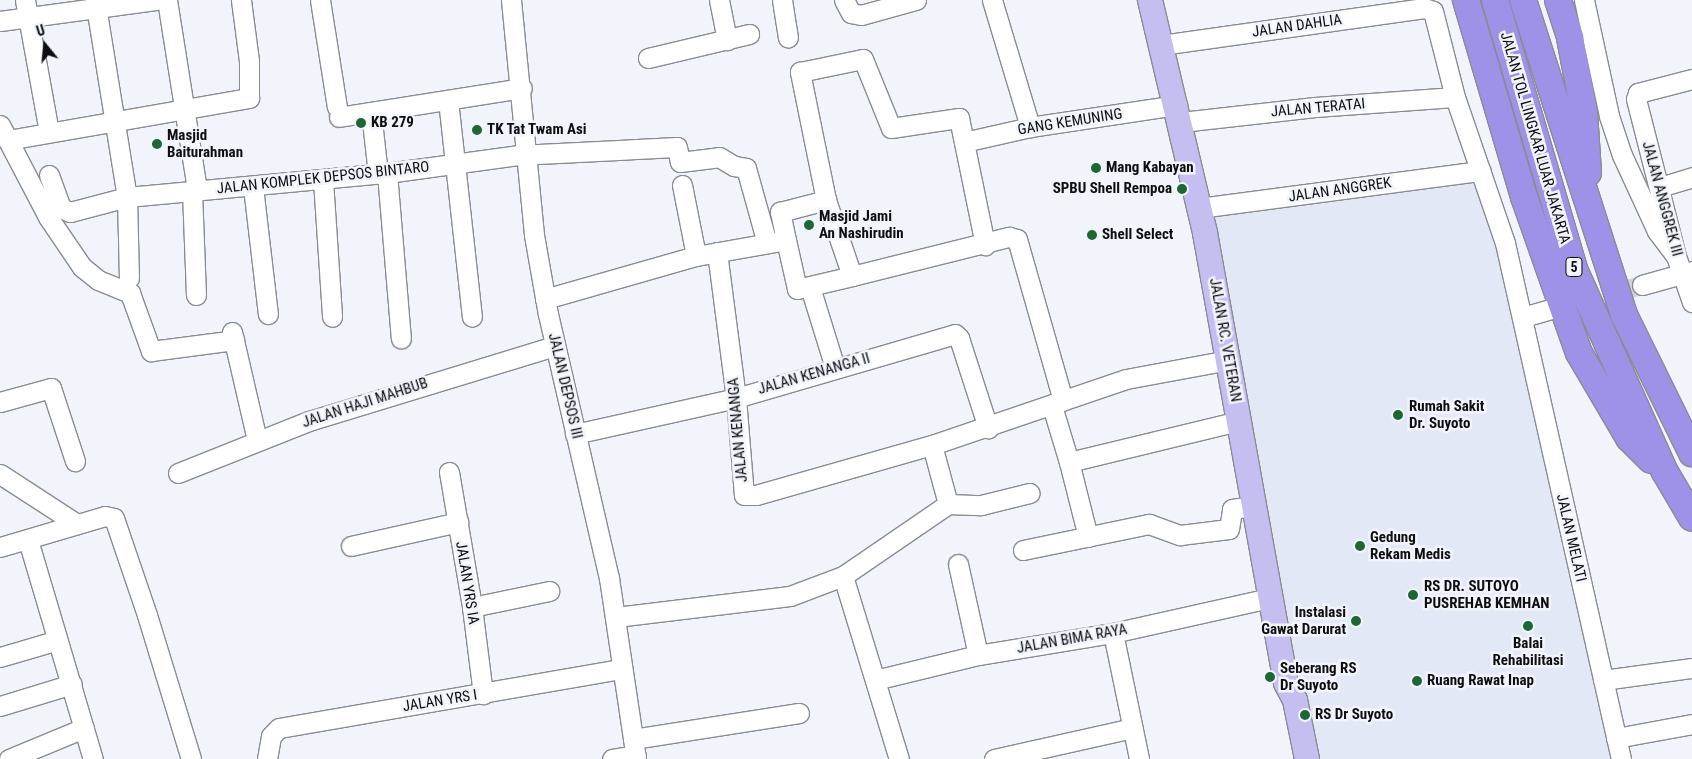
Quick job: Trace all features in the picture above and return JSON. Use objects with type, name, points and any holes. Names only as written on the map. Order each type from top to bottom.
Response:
[{"type":"highway","points":[[1466,0],[1527,206],[1579,353],[1629,438],[1664,472]]},
{"type":"highway","name":"JALAN TOL LINGKAR LUAR JAKARTA","points":[[1495,0],[1574,269],[1664,472],[1692,518]]},
{"type":"highway","name":"JALAN TOL LINGKAR LUAR JAKARTA","points":[[1523,0],[1624,315],[1692,453]]},
{"type":"highway","points":[[1558,0],[1570,38],[1584,112],[1592,219]]},
{"type":"main road","name":"JALAN RC. VETERAN","points":[[1150,0],[1179,114],[1199,208],[1240,421],[1269,598],[1286,683],[1295,700],[1307,759]]},
{"type":"main road","name":"JALAN RC. VETERAN","points":[[1286,683],[1283,704],[1295,759]]},
{"type":"street","points":[[0,20],[26,8],[156,0]]},
{"type":"street","points":[[167,0],[184,108],[194,191],[196,296]]},
{"type":"street","points":[[241,0],[249,61],[249,98],[50,132],[2,131],[48,217],[82,267],[98,280],[130,294],[150,352],[233,336],[257,440]]},
{"type":"street","points":[[320,0],[338,112],[370,112],[522,88]]},
{"type":"street","name":"JALAN DEPSOS III","points":[[511,0],[522,88],[523,154],[545,299],[616,617],[635,751]]},
{"type":"street","points":[[720,0],[727,40]]},
{"type":"street","points":[[782,0],[788,38]]},
{"type":"street","points":[[844,0],[851,13],[861,14],[916,0]]},
{"type":"street","points":[[992,0],[1030,127]]},
{"type":"street","points":[[1584,0],[1610,116],[1622,155],[1657,232],[1676,256]]},
{"type":"street","points":[[96,4],[127,197],[129,278]]},
{"type":"street","points":[[26,8],[50,132]]},
{"type":"street","name":"JALAN DAHLIA","points":[[1162,45],[1424,8],[1433,11]]},
{"type":"street","name":"JALAN MELATI","points":[[1433,11],[1455,97],[1505,243],[1621,759]]},
{"type":"street","points":[[648,58],[749,34]]},
{"type":"street","points":[[852,276],[826,200],[800,70],[863,60],[890,127],[958,118],[985,245]]},
{"type":"street","name":"JALAN ANGGREK III","points":[[1692,79],[1636,94],[1676,256],[1688,273],[1692,302]]},
{"type":"street","name":"JALAN TERATAI","points":[[1179,114],[1455,97]]},
{"type":"street","points":[[448,100],[472,317]]},
{"type":"street","points":[[370,112],[383,174],[401,338]]},
{"type":"street","name":"GANG KEMUNING","points":[[964,142],[1030,127],[1179,114]]},
{"type":"street","name":"JALAN KOMPLEK DEPSOS BINTARO","points":[[50,175],[64,211],[127,197],[383,174],[523,154],[677,147],[680,162],[725,159],[750,172],[767,243]]},
{"type":"street","name":"JALAN ANGGREK","points":[[1199,208],[1481,171]]},
{"type":"street","points":[[1660,187],[1692,177]]},
{"type":"street","points":[[323,180],[332,317]]},
{"type":"street","points":[[682,184],[696,256]]},
{"type":"street","points":[[253,187],[268,314]]},
{"type":"street","points":[[826,200],[780,212],[795,287],[810,287],[1009,238],[1019,242],[1088,537]]},
{"type":"street","points":[[545,299],[696,256],[786,240]]},
{"type":"street","name":"JALAN KENANGA","points":[[717,252],[736,398],[744,496],[756,495],[988,428],[1126,379],[1229,360]]},
{"type":"street","points":[[1642,284],[1688,273]]},
{"type":"street","points":[[810,287],[834,368]]},
{"type":"street","points":[[1523,317],[1551,309]]},
{"type":"street","name":"JALAN KENANGA II","points":[[575,434],[736,398],[956,334],[988,428]]},
{"type":"street","name":"JALAN HAJI MAHBUB","points":[[178,473],[257,440],[353,406],[556,346]]},
{"type":"street","points":[[0,402],[51,388],[75,461]]},
{"type":"street","points":[[1069,462],[1240,421]]},
{"type":"street","points":[[932,445],[948,504]]},
{"type":"street","name":"JALAN YRS IA","points":[[448,472],[472,607],[483,694]]},
{"type":"street","points":[[0,474],[77,524]]},
{"type":"street","points":[[616,617],[790,596],[843,576],[948,504],[981,505],[1030,493]]},
{"type":"street","points":[[1023,550],[1149,524],[1180,535],[1229,529],[1232,509],[1254,506]]},
{"type":"street","points":[[0,547],[105,516],[116,522],[191,759]]},
{"type":"street","points":[[351,546],[458,522]]},
{"type":"street","points":[[28,540],[93,759]]},
{"type":"street","points":[[958,564],[978,655]]},
{"type":"street","points":[[843,576],[899,759]]},
{"type":"street","points":[[472,607],[549,591]]},
{"type":"street","name":"JALAN BIMA RAYA","points":[[875,680],[978,655],[1113,633],[1269,598]]},
{"type":"street","points":[[1113,633],[1139,759]]},
{"type":"street","points":[[0,657],[58,640]]},
{"type":"street","points":[[1603,680],[1692,668]]},
{"type":"street","name":"JALAN YRS I","points":[[267,752],[278,728],[622,669]]},
{"type":"street","points":[[0,706],[72,684]]},
{"type":"street","points":[[612,759],[635,751],[799,713]]},
{"type":"street","points":[[1616,738],[1692,724]]},
{"type":"street","points":[[9,759],[84,728]]},
{"type":"street","points":[[994,759],[1133,728]]},
{"type":"shaded area","name":"Rumah Sakit Dr. Suyoto","points":[[1475,176],[1526,302],[1622,759],[1314,759],[1208,214]]},
{"type":"tunnel","points":[[1576,302],[1642,285]]},
{"type":"place","name":"KB 279","points":[[361,123]]},
{"type":"place","name":"TK Tat Twam Asi","points":[[477,130]]},
{"type":"place","name":"Masjid Baiturahman","points":[[157,144]]},
{"type":"place","name":"Mang Kabayan","points":[[1096,168]]},
{"type":"place","name":"SPBU Shell Rempoa","points":[[1182,189]]},
{"type":"place","name":"Masjid Jami An Nashirudin","points":[[809,225]]},
{"type":"place","name":"Shell Select","points":[[1092,235]]},
{"type":"place","name":"Rumah Sakit Dr. Suyoto","points":[[1398,415]]},
{"type":"place","name":"Gedung Rekam Medis","points":[[1360,546]]},
{"type":"place","name":"RS DR. SUTOYO PUSREHAB KEMHAN","points":[[1413,595]]},
{"type":"place","name":"Instalasi Gawat Darurat","points":[[1356,621]]},
{"type":"place","name":"Balai Rehabilitasi","points":[[1528,626]]},
{"type":"place","name":"Seberang RS Dr Suyoto","points":[[1270,677]]},
{"type":"place","name":"Ruang Rawat Inap","points":[[1417,681]]},
{"type":"place","name":"RS Dr Suyoto","points":[[1305,715]]}]
